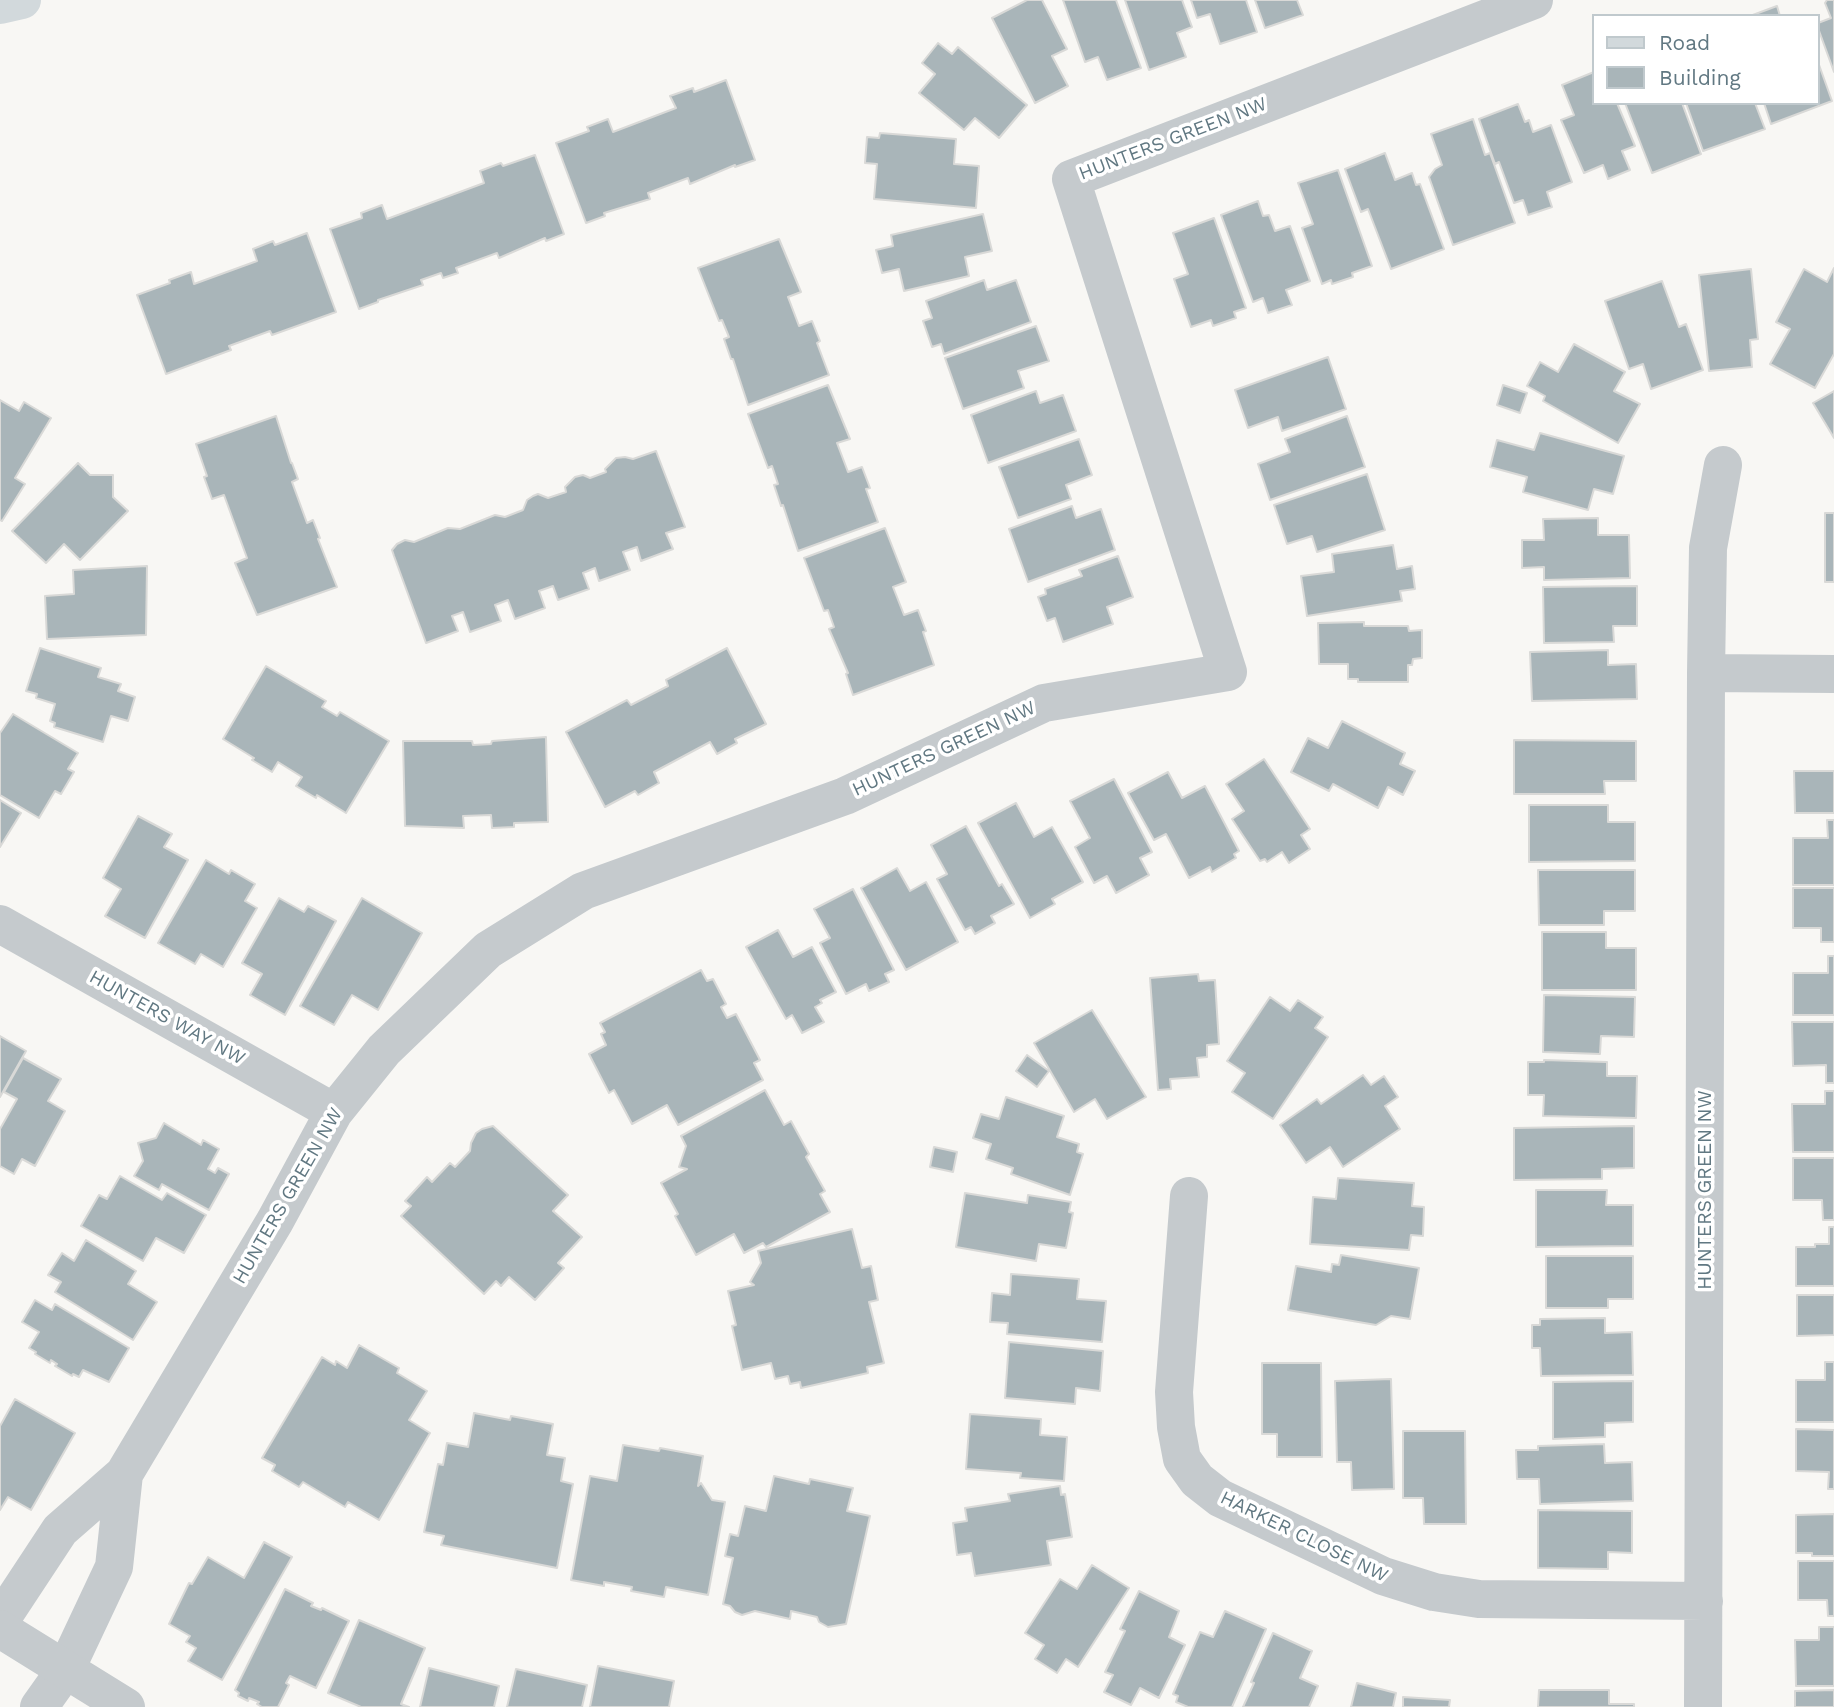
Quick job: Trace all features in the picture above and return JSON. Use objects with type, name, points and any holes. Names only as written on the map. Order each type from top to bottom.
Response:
[{"type":"main road","points":[[0,5],[23,0]]},
{"type":"street","name":"HUNTERS GREEN NW","points":[[0,1621],[60,1530],[124,1474],[275,1221],[334,1112],[384,1050],[488,950],[583,891],[845,796],[1044,703],[1228,672],[1071,179],[1534,0]]},
{"type":"street","name":"HUNTERS GREEN NW","points":[[1703,1707],[1708,548],[1723,465]]},
{"type":"street","points":[[1706,673],[1834,674]]},
{"type":"street","name":"HUNTERS WAY NW","points":[[0,924],[334,1112]]},
{"type":"street","name":"HARKER CLOSE NW","points":[[1189,1196],[1174,1392],[1176,1427],[1182,1459],[1197,1480],[1220,1498],[1383,1576],[1434,1592],[1479,1599],[1704,1601]]},
{"type":"street","name":"HUNTERS GREEN NW","points":[[39,1707],[66,1669],[114,1567],[124,1474]]},
{"type":"street","points":[[0,1629],[126,1707]]},
{"type":"building","points":[[1027,0],[1042,0],[1067,49],[1052,56],[1068,86],[1035,103],[992,18]]},
{"type":"building","points":[[1063,0],[1116,0],[1141,68],[1107,80],[1098,57],[1085,62]]},
{"type":"building","points":[[1125,0],[1182,0],[1192,27],[1177,33],[1186,57],[1149,70]]},
{"type":"building","points":[[1191,0],[1246,0],[1257,32],[1220,44],[1210,14],[1197,18]]},
{"type":"building","points":[[1255,0],[1297,0],[1303,15],[1265,28]]},
{"type":"building","points":[[1827,0],[1834,0],[1834,72],[1820,34],[1820,22],[1831,18],[1825,3]]},
{"type":"building","points":[[1777,6],[1779,14],[1755,14]]},
{"type":"building","points":[[938,43],[952,54],[958,47],[1027,105],[999,138],[975,118],[964,130],[919,93],[935,74],[922,63]]},
{"type":"building","points":[[1820,68],[1832,101],[1771,124],[1765,105],[1820,105]]},
{"type":"building","points":[[1592,73],[1592,105],[1618,105],[1635,146],[1622,151],[1630,170],[1608,179],[1603,165],[1584,173],[1561,120],[1574,115],[1562,85]]},
{"type":"building","points":[[726,80],[755,160],[735,165],[690,184],[688,178],[648,193],[650,199],[604,213],[605,216],[586,223],[556,143],[589,131],[587,127],[608,119],[613,132],[676,108],[670,96],[693,88],[694,92]]},
{"type":"building","points":[[1518,104],[1525,122],[1529,120],[1533,132],[1551,125],[1572,182],[1547,192],[1552,207],[1528,215],[1523,200],[1514,203],[1499,162],[1495,164],[1479,119]]},
{"type":"building","points":[[1626,105],[1683,105],[1701,154],[1652,173]]},
{"type":"building","points":[[1687,105],[1756,105],[1765,129],[1703,151]]},
{"type":"building","points":[[1473,119],[1485,155],[1490,153],[1515,223],[1453,245],[1429,177],[1442,165],[1431,134]]},
{"type":"building","points":[[880,133],[956,139],[954,164],[979,166],[976,208],[874,199],[877,164],[865,163],[867,137],[879,138]]},
{"type":"building","points":[[1385,153],[1395,180],[1412,173],[1416,185],[1420,184],[1444,249],[1391,269],[1368,209],[1361,212],[1345,169]]},
{"type":"building","points":[[535,155],[564,234],[546,241],[545,238],[499,258],[497,253],[456,268],[458,273],[443,278],[441,273],[421,280],[423,285],[359,309],[330,229],[362,218],[361,213],[382,205],[387,219],[484,183],[480,171]]},
{"type":"building","points":[[1338,170],[1372,266],[1352,273],[1353,277],[1332,284],[1331,280],[1322,284],[1302,228],[1313,224],[1298,183]]},
{"type":"building","points":[[1258,201],[1263,216],[1269,215],[1275,231],[1290,226],[1310,281],[1286,290],[1292,305],[1268,313],[1263,298],[1253,302],[1221,215]]},
{"type":"building","points":[[983,214],[992,251],[965,257],[969,276],[904,291],[899,269],[882,273],[876,250],[893,246],[891,235]]},
{"type":"building","points":[[1214,218],[1246,308],[1234,312],[1236,318],[1213,326],[1211,320],[1191,327],[1174,279],[1188,274],[1173,233]]},
{"type":"building","points":[[307,233],[336,312],[272,335],[270,331],[229,346],[231,350],[166,374],[137,295],[191,272],[194,284],[257,261],[253,249],[273,241],[275,245]]},
{"type":"building","points":[[779,239],[801,292],[788,297],[799,326],[812,321],[829,375],[748,405],[724,339],[729,337],[722,320],[719,321],[698,268]]},
{"type":"building","points":[[1834,268],[1834,354],[1815,388],[1770,364],[1790,329],[1776,322],[1804,269],[1827,282]]},
{"type":"building","points":[[1751,269],[1758,339],[1750,340],[1752,367],[1709,371],[1699,275]]},
{"type":"building","points":[[984,280],[987,290],[1016,280],[1031,322],[944,354],[941,344],[932,347],[923,321],[932,318],[926,301]]},
{"type":"building","points":[[1662,281],[1679,327],[1686,324],[1703,370],[1651,389],[1643,364],[1629,369],[1605,301]]},
{"type":"building","points":[[1036,326],[1049,361],[1018,371],[1024,388],[963,409],[945,358]]},
{"type":"building","points":[[1574,344],[1625,372],[1614,391],[1640,404],[1618,443],[1543,401],[1545,396],[1527,386],[1540,362],[1558,372]]},
{"type":"building","points":[[1328,357],[1346,409],[1282,431],[1278,417],[1248,428],[1235,390]]},
{"type":"building","points":[[828,385],[850,439],[837,443],[848,472],[862,467],[870,488],[866,489],[878,522],[798,551],[774,485],[778,484],[772,466],[768,468],[748,414]]},
{"type":"building","points":[[1503,385],[1527,393],[1520,413],[1497,405]]},
{"type":"building","points":[[1036,391],[1040,403],[1063,395],[1076,431],[988,463],[971,415]]},
{"type":"building","points":[[1834,391],[1834,438],[1813,403]]},
{"type":"building","points":[[0,400],[19,411],[24,402],[51,418],[15,478],[25,484],[2,521],[0,520]]},
{"type":"building","points":[[276,416],[298,479],[292,482],[307,523],[313,520],[337,587],[257,615],[235,563],[247,558],[224,495],[212,499],[196,444]]},
{"type":"building","points":[[1347,416],[1365,467],[1270,500],[1258,464],[1290,452],[1285,439]]},
{"type":"building","points":[[1540,433],[1624,456],[1613,494],[1594,489],[1588,510],[1523,492],[1527,477],[1490,467],[1497,440],[1534,450]]},
{"type":"building","points":[[1079,439],[1092,475],[1066,485],[1071,499],[1018,518],[999,467]]},
{"type":"building","points":[[656,451],[685,527],[666,533],[673,549],[641,561],[637,547],[623,552],[630,570],[599,581],[595,568],[583,573],[589,589],[558,600],[553,586],[539,591],[545,608],[515,619],[508,600],[495,605],[501,621],[470,632],[463,612],[452,616],[458,631],[426,643],[392,550],[397,544],[405,540],[414,542],[448,528],[460,529],[495,515],[505,517],[523,510],[527,500],[533,496],[538,494],[548,498],[566,492],[565,487],[575,477],[583,475],[590,478],[606,472],[605,469],[616,458],[633,459]]},
{"type":"building","points":[[78,463],[90,475],[113,475],[113,497],[128,511],[80,560],[64,544],[46,563],[12,531]]},
{"type":"building","points":[[1367,474],[1385,530],[1317,552],[1312,536],[1287,544],[1274,505]]},
{"type":"building","points":[[1072,506],[1076,518],[1101,509],[1115,550],[1028,582],[1009,529]]},
{"type":"building","points":[[1825,513],[1834,513],[1834,582],[1825,582]]},
{"type":"building","points":[[1598,518],[1598,535],[1629,535],[1630,578],[1544,580],[1544,567],[1522,568],[1522,540],[1544,540],[1543,519]]},
{"type":"building","points":[[885,528],[906,582],[893,587],[904,615],[918,610],[934,665],[853,695],[846,674],[848,673],[829,629],[834,627],[828,610],[824,611],[804,558]]},
{"type":"building","points":[[1393,545],[1397,569],[1412,566],[1415,589],[1400,591],[1402,601],[1307,616],[1301,576],[1334,572],[1332,554]]},
{"type":"building","points":[[1118,556],[1133,597],[1107,607],[1113,624],[1063,642],[1055,618],[1047,621],[1038,597],[1046,594],[1045,589],[1082,576],[1079,570]]},
{"type":"building","points":[[147,566],[146,635],[47,639],[45,596],[74,594],[73,570]]},
{"type":"building","points":[[1637,586],[1637,626],[1613,626],[1614,642],[1544,643],[1543,587]]},
{"type":"building","points":[[1364,622],[1364,626],[1408,626],[1409,631],[1422,630],[1422,658],[1413,659],[1412,665],[1408,665],[1408,682],[1358,682],[1358,679],[1348,679],[1348,664],[1319,664],[1318,623]]},
{"type":"building","points":[[40,648],[101,668],[98,677],[121,684],[118,691],[135,697],[128,721],[111,716],[103,742],[54,727],[55,723],[50,721],[55,704],[36,698],[37,694],[26,691]]},
{"type":"building","points":[[727,648],[766,724],[735,739],[737,743],[717,754],[710,742],[654,772],[659,783],[638,795],[635,791],[605,807],[566,732],[627,700],[631,705],[668,686],[666,680]]},
{"type":"building","points":[[1608,650],[1608,665],[1636,664],[1637,699],[1532,701],[1530,652]]},
{"type":"building","points":[[266,666],[326,701],[322,707],[337,716],[340,712],[389,741],[346,813],[296,786],[302,777],[278,762],[272,772],[223,739]]},
{"type":"building","points":[[13,714],[78,753],[68,769],[74,772],[61,794],[55,791],[39,818],[0,795],[0,733]]},
{"type":"building","points":[[1342,721],[1405,753],[1400,764],[1415,771],[1403,795],[1388,787],[1378,808],[1333,784],[1329,791],[1291,772],[1308,738],[1328,748]]},
{"type":"building","points":[[546,737],[548,822],[514,823],[514,827],[492,828],[491,815],[463,816],[464,828],[405,826],[403,741],[472,741],[473,745]]},
{"type":"building","points":[[1514,740],[1636,741],[1636,781],[1604,781],[1605,794],[1514,794]]},
{"type":"building","points":[[1264,759],[1310,829],[1301,835],[1310,849],[1289,863],[1282,852],[1267,862],[1265,859],[1260,861],[1232,819],[1244,811],[1226,784]]},
{"type":"building","points":[[1794,771],[1834,771],[1834,813],[1795,813]]},
{"type":"building","points":[[1168,772],[1182,798],[1205,786],[1239,851],[1234,854],[1236,858],[1212,872],[1210,867],[1189,878],[1166,834],[1154,840],[1128,793]]},
{"type":"building","points":[[1114,779],[1152,852],[1140,858],[1149,875],[1116,893],[1107,876],[1094,883],[1075,847],[1090,838],[1070,801]]},
{"type":"building","points":[[0,800],[21,813],[0,847]]},
{"type":"building","points":[[1016,803],[1034,837],[1052,827],[1083,882],[1052,899],[1055,904],[1030,918],[978,823]]},
{"type":"building","points":[[1529,805],[1608,805],[1608,822],[1635,822],[1635,861],[1529,862]]},
{"type":"building","points":[[138,816],[172,834],[164,847],[188,860],[145,938],[105,916],[121,889],[103,878]]},
{"type":"building","points":[[1827,820],[1834,820],[1834,885],[1793,885],[1793,838],[1828,838]]},
{"type":"building","points":[[966,826],[999,886],[1002,884],[1014,904],[991,916],[995,923],[975,934],[971,927],[965,930],[937,879],[947,874],[931,845]]},
{"type":"building","points":[[206,860],[229,874],[231,870],[255,884],[245,901],[257,908],[223,967],[201,954],[195,964],[158,943]]},
{"type":"building","points":[[897,868],[910,891],[926,882],[958,942],[906,970],[861,888]]},
{"type":"building","points":[[1538,870],[1635,870],[1635,911],[1604,911],[1604,925],[1539,925]]},
{"type":"building","points":[[1793,888],[1834,888],[1834,942],[1821,942],[1821,928],[1793,928]]},
{"type":"building","points":[[853,889],[894,970],[885,974],[889,982],[869,991],[866,984],[846,994],[820,943],[830,938],[814,909]]},
{"type":"building","points":[[279,898],[304,912],[308,906],[336,921],[285,1015],[250,995],[262,974],[242,963]]},
{"type":"building","points":[[362,898],[422,933],[378,1010],[352,995],[334,1025],[300,1006]]},
{"type":"building","points":[[778,930],[793,957],[812,947],[836,992],[820,1000],[822,1003],[815,1007],[824,1022],[802,1033],[792,1015],[786,1019],[746,947]]},
{"type":"building","points":[[1542,932],[1606,932],[1606,948],[1636,948],[1636,990],[1542,990]]},
{"type":"building","points":[[1828,956],[1834,956],[1834,1015],[1793,1015],[1793,973],[1828,973]]},
{"type":"building","points":[[701,970],[707,981],[713,979],[726,1004],[721,1007],[727,1018],[736,1014],[760,1060],[754,1063],[763,1080],[678,1125],[667,1105],[632,1124],[614,1090],[609,1093],[589,1054],[606,1045],[601,1034],[605,1032],[600,1023]]},
{"type":"building","points":[[1198,974],[1199,981],[1215,980],[1219,1044],[1207,1045],[1207,1057],[1197,1058],[1199,1077],[1170,1079],[1171,1089],[1158,1090],[1150,978]]},
{"type":"building","points":[[1544,995],[1635,997],[1634,1037],[1601,1036],[1600,1054],[1543,1052]]},
{"type":"building","points":[[1270,997],[1290,1011],[1298,1000],[1323,1017],[1315,1028],[1328,1037],[1273,1119],[1232,1092],[1245,1073],[1227,1061]]},
{"type":"building","points":[[1092,1010],[1146,1097],[1107,1119],[1095,1099],[1074,1112],[1034,1043]]},
{"type":"building","points":[[1792,1022],[1834,1022],[1834,1083],[1826,1083],[1826,1065],[1793,1066]]},
{"type":"building","points":[[0,1036],[26,1051],[0,1097]]},
{"type":"building","points":[[1027,1055],[1049,1071],[1037,1087],[1016,1071]]},
{"type":"building","points":[[23,1058],[61,1079],[48,1101],[65,1111],[35,1166],[22,1159],[14,1174],[0,1166],[0,1129],[17,1099],[4,1092]]},
{"type":"building","points":[[1528,1062],[1607,1062],[1607,1076],[1637,1076],[1636,1118],[1543,1116],[1544,1095],[1528,1095]]},
{"type":"building","points":[[1363,1075],[1371,1085],[1384,1076],[1398,1097],[1385,1106],[1400,1129],[1343,1167],[1330,1147],[1306,1163],[1280,1125],[1317,1099],[1321,1104]]},
{"type":"building","points":[[765,1090],[784,1125],[791,1121],[809,1154],[806,1157],[825,1191],[820,1194],[830,1212],[766,1247],[763,1243],[744,1253],[734,1234],[696,1255],[661,1183],[687,1169],[679,1167],[686,1146],[681,1136]]},
{"type":"building","points":[[1825,1091],[1834,1091],[1834,1152],[1793,1152],[1792,1104],[1825,1104]]},
{"type":"building","points":[[1006,1097],[1064,1116],[1057,1137],[1079,1144],[1077,1152],[1083,1154],[1070,1195],[1011,1174],[1013,1168],[986,1159],[991,1144],[973,1138],[981,1114],[999,1119]]},
{"type":"building","points":[[164,1123],[201,1145],[203,1140],[219,1149],[208,1169],[215,1173],[218,1168],[229,1174],[209,1210],[162,1184],[159,1190],[134,1176],[143,1161],[138,1143],[156,1138]]},
{"type":"building","points":[[493,1126],[568,1195],[553,1211],[582,1237],[558,1263],[564,1268],[535,1300],[509,1277],[501,1286],[496,1281],[484,1294],[401,1216],[411,1206],[405,1201],[427,1177],[432,1182],[450,1163],[455,1167],[470,1151],[476,1133]]},
{"type":"building","points":[[1634,1126],[1634,1168],[1602,1169],[1602,1179],[1514,1180],[1514,1128]]},
{"type":"building","points":[[934,1147],[957,1152],[953,1172],[930,1167]]},
{"type":"building","points":[[1793,1158],[1834,1158],[1834,1220],[1823,1220],[1822,1200],[1793,1200]]},
{"type":"building","points":[[120,1176],[162,1200],[167,1193],[206,1215],[184,1253],[156,1238],[143,1261],[81,1226],[99,1195],[107,1199]]},
{"type":"building","points":[[1338,1178],[1414,1183],[1412,1206],[1424,1207],[1423,1236],[1411,1235],[1409,1250],[1310,1244],[1313,1197],[1336,1199]]},
{"type":"building","points":[[1536,1190],[1607,1190],[1606,1205],[1633,1205],[1633,1246],[1536,1247]]},
{"type":"building","points":[[965,1193],[1027,1203],[1028,1195],[1071,1202],[1069,1212],[1073,1213],[1066,1248],[1039,1244],[1036,1261],[956,1247]]},
{"type":"building","points":[[1829,1227],[1834,1227],[1834,1286],[1796,1286],[1796,1247],[1829,1244]]},
{"type":"building","points":[[852,1229],[862,1268],[871,1266],[878,1300],[869,1302],[884,1363],[867,1367],[868,1373],[801,1388],[800,1382],[790,1384],[788,1376],[775,1379],[771,1363],[742,1370],[732,1326],[736,1325],[728,1291],[754,1285],[750,1282],[761,1263],[758,1251]]},
{"type":"building","points":[[86,1240],[136,1271],[128,1284],[157,1302],[133,1340],[55,1292],[61,1282],[48,1275],[62,1253],[74,1261]]},
{"type":"building","points":[[1341,1255],[1419,1268],[1410,1319],[1391,1316],[1376,1325],[1288,1310],[1296,1266],[1331,1272],[1332,1264],[1339,1265]]},
{"type":"building","points":[[1546,1256],[1633,1256],[1633,1299],[1608,1299],[1608,1308],[1546,1308]]},
{"type":"building","points":[[1011,1274],[1079,1279],[1077,1299],[1106,1301],[1102,1342],[1007,1334],[1008,1323],[990,1322],[992,1293],[1010,1295]]},
{"type":"building","points":[[1797,1295],[1834,1295],[1834,1335],[1797,1336]]},
{"type":"building","points":[[35,1300],[52,1310],[55,1304],[129,1348],[109,1382],[83,1370],[79,1377],[73,1374],[72,1376],[29,1348],[39,1332],[22,1322]]},
{"type":"building","points":[[1605,1318],[1605,1333],[1632,1332],[1633,1375],[1541,1376],[1540,1348],[1532,1348],[1532,1325],[1540,1325],[1540,1319]]},
{"type":"building","points":[[1009,1342],[1103,1351],[1100,1391],[1076,1388],[1075,1404],[1005,1398]]},
{"type":"building","points":[[359,1345],[399,1368],[397,1373],[427,1391],[409,1420],[430,1433],[379,1520],[348,1502],[345,1507],[303,1482],[299,1487],[272,1471],[275,1465],[262,1458],[322,1357],[347,1368]]},
{"type":"building","points":[[1825,1362],[1834,1362],[1834,1422],[1796,1422],[1796,1380],[1825,1380]]},
{"type":"building","points":[[1262,1363],[1321,1363],[1322,1457],[1277,1457],[1277,1434],[1262,1434]]},
{"type":"building","points":[[1391,1379],[1394,1489],[1352,1490],[1351,1462],[1337,1462],[1335,1381]]},
{"type":"building","points":[[1633,1381],[1633,1422],[1605,1423],[1605,1437],[1553,1439],[1553,1382]]},
{"type":"building","points":[[15,1399],[75,1433],[31,1510],[8,1497],[0,1510],[0,1426]]},
{"type":"building","points":[[474,1413],[510,1420],[511,1416],[553,1424],[547,1455],[565,1458],[561,1481],[573,1484],[557,1568],[441,1545],[444,1536],[424,1532],[438,1464],[443,1465],[447,1443],[468,1447]]},
{"type":"building","points":[[970,1414],[1041,1419],[1040,1435],[1067,1437],[1064,1481],[1020,1478],[1021,1473],[966,1469]]},
{"type":"building","points":[[1796,1429],[1834,1430],[1834,1489],[1828,1489],[1829,1472],[1796,1471]]},
{"type":"building","points":[[1403,1431],[1465,1431],[1466,1524],[1424,1524],[1423,1498],[1403,1498]]},
{"type":"building","points":[[1604,1444],[1605,1463],[1632,1462],[1633,1501],[1540,1504],[1539,1479],[1517,1479],[1516,1450],[1538,1450],[1538,1446]]},
{"type":"building","points":[[623,1445],[703,1456],[698,1486],[701,1483],[712,1500],[725,1502],[708,1595],[666,1587],[664,1597],[631,1591],[632,1587],[604,1582],[604,1586],[571,1580],[590,1476],[617,1481]]},
{"type":"building","points":[[774,1476],[809,1484],[810,1479],[853,1488],[847,1511],[870,1516],[846,1624],[828,1627],[819,1622],[817,1617],[791,1611],[790,1619],[755,1611],[742,1615],[723,1604],[733,1558],[725,1556],[730,1534],[738,1536],[745,1506],[766,1511]]},
{"type":"building","points":[[1060,1486],[1061,1495],[1065,1494],[1072,1537],[1047,1541],[1051,1565],[975,1576],[971,1553],[957,1555],[953,1523],[967,1521],[965,1508],[1010,1501],[1008,1494]]},
{"type":"building","points":[[1538,1510],[1632,1511],[1632,1553],[1608,1552],[1608,1569],[1538,1568]]},
{"type":"building","points":[[1834,1514],[1834,1556],[1796,1553],[1796,1515]]},
{"type":"building","points":[[264,1542],[292,1557],[222,1680],[188,1661],[196,1648],[186,1642],[190,1636],[169,1624],[189,1583],[192,1584],[208,1557],[244,1578]]},
{"type":"building","points":[[1798,1561],[1834,1561],[1834,1616],[1828,1616],[1827,1600],[1798,1600]]},
{"type":"building","points":[[1092,1565],[1129,1588],[1078,1667],[1066,1659],[1057,1673],[1035,1659],[1044,1645],[1025,1633],[1060,1579],[1077,1589]]},
{"type":"building","points":[[285,1589],[313,1603],[311,1606],[321,1610],[322,1608],[349,1621],[316,1688],[290,1676],[286,1683],[289,1685],[278,1707],[262,1707],[257,1704],[259,1702],[238,1696],[239,1693],[235,1690]]},
{"type":"building","points":[[1139,1591],[1179,1611],[1169,1637],[1185,1645],[1159,1698],[1140,1688],[1131,1705],[1104,1692],[1113,1675],[1105,1672],[1125,1631],[1120,1629]]},
{"type":"building","points":[[1225,1611],[1266,1629],[1232,1707],[1188,1707],[1176,1702],[1178,1696],[1173,1694],[1200,1632],[1213,1637]]},
{"type":"building","points":[[359,1620],[425,1648],[401,1704],[409,1707],[361,1707],[328,1693]]},
{"type":"building","points":[[1819,1627],[1834,1627],[1834,1686],[1796,1686],[1795,1640],[1819,1640]]},
{"type":"building","points":[[1273,1633],[1312,1651],[1300,1678],[1318,1686],[1309,1707],[1243,1707]]},
{"type":"building","points":[[598,1666],[674,1681],[669,1707],[590,1707]]},
{"type":"building","points":[[429,1668],[499,1686],[494,1707],[420,1707]]},
{"type":"building","points":[[516,1669],[587,1685],[582,1707],[507,1707]]},
{"type":"building","points":[[1357,1683],[1396,1693],[1393,1707],[1351,1707]]},
{"type":"building","points":[[1539,1690],[1609,1690],[1609,1704],[1634,1704],[1634,1707],[1538,1707]]},
{"type":"building","points":[[1834,1690],[1834,1707],[1795,1707],[1795,1691]]},
{"type":"building","points":[[1403,1697],[1450,1700],[1449,1707],[1403,1707]]}]
